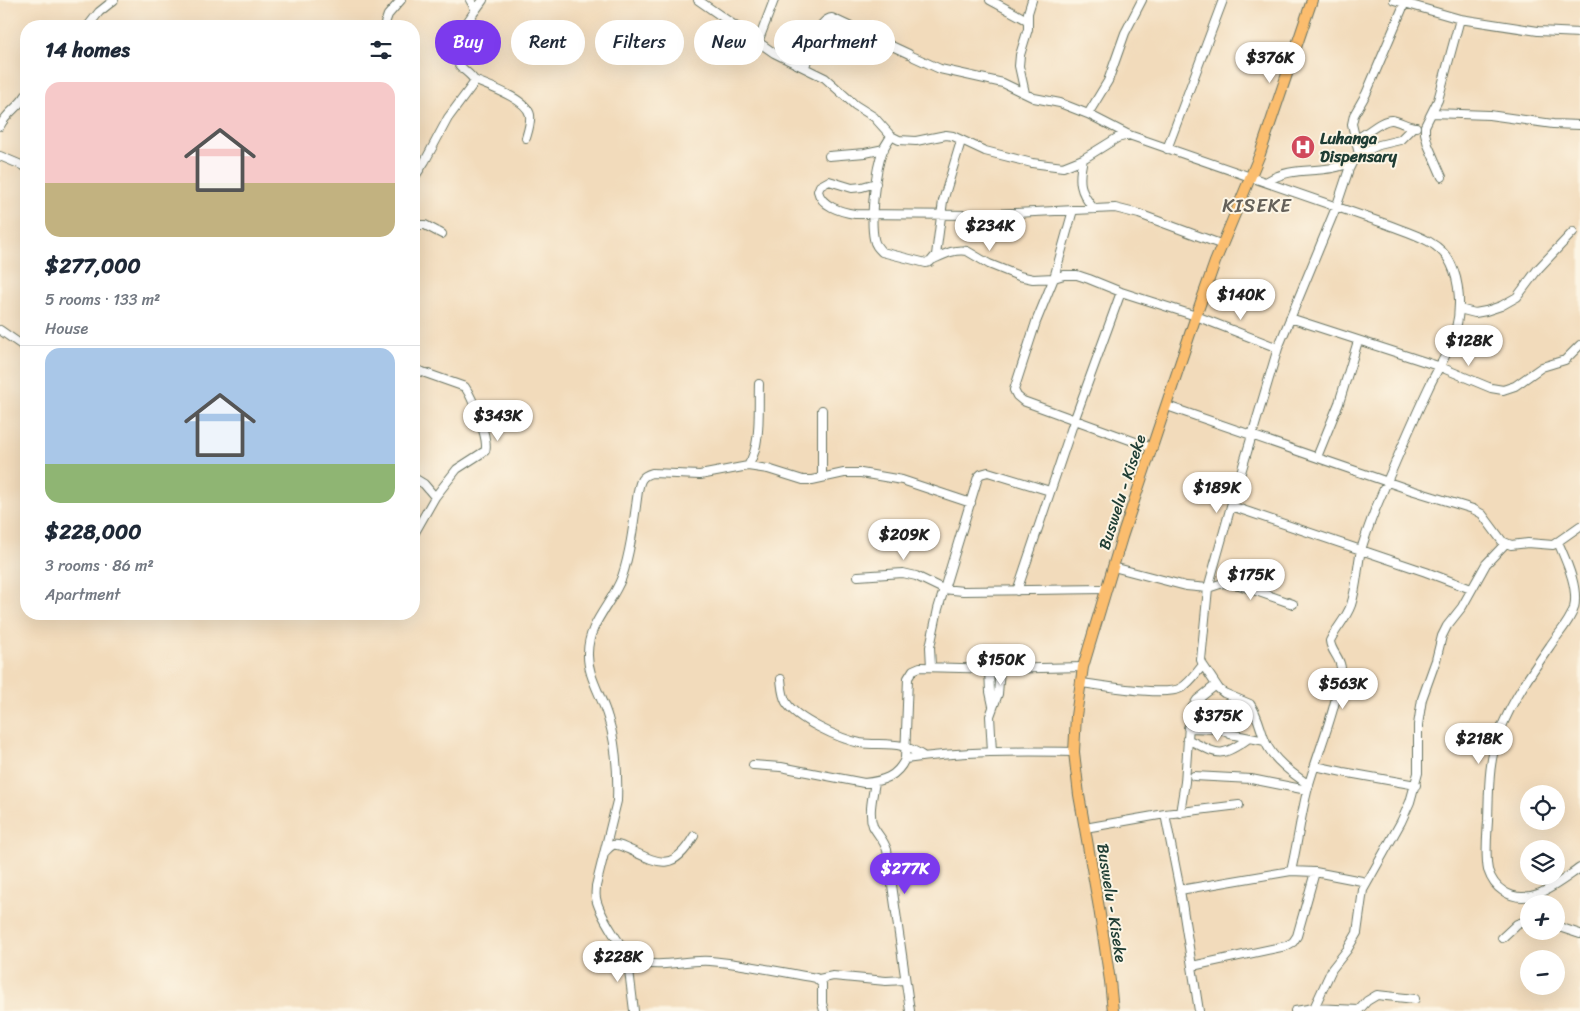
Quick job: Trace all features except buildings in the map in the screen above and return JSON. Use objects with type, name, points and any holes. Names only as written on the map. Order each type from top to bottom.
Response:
[{"type":"main road","name":"Buswelu - Kiseke","points":[[1113,1011],[1110,981],[1074,752],[1076,716],[1083,667],[1113,567],[1196,316],[1251,176],[1312,0]]},
{"type":"street","points":[[93,20],[99,12],[114,0]]},
{"type":"street","points":[[386,20],[388,15],[401,0]]},
{"type":"street","points":[[470,0],[476,10]]},
{"type":"street","points":[[483,0],[460,34],[455,54],[457,61],[474,80],[510,96],[527,108],[530,115],[530,126],[526,138]]},
{"type":"street","points":[[698,0],[727,20]]},
{"type":"street","points":[[764,26],[774,0]]},
{"type":"street","points":[[990,0],[1027,20]]},
{"type":"street","points":[[1025,93],[1019,66],[1020,55],[1028,29],[1027,20],[1032,0]]},
{"type":"street","points":[[1088,114],[1108,81],[1124,34],[1142,0]]},
{"type":"street","points":[[1167,149],[1223,0]]},
{"type":"street","points":[[1394,0],[1460,19],[1538,31],[1580,33]]},
{"type":"street","points":[[1308,788],[1274,755],[1265,741],[1259,722],[1250,704],[1224,693],[1216,685],[1203,665],[1201,651],[1208,588],[1278,348],[1356,157],[1356,139],[1352,124],[1354,115],[1366,94],[1405,2]]},
{"type":"street","points":[[804,68],[820,26],[826,19],[832,18],[940,69],[1002,83],[1034,98],[1060,103],[1088,114],[1129,135],[1337,205],[1426,239],[1443,252],[1452,265],[1458,287],[1459,309],[1456,328],[1375,511],[1361,550],[1358,578],[1351,607],[1330,641],[1332,650],[1340,661],[1341,671],[1334,703],[1308,788],[1291,871]]},
{"type":"street","points":[[1442,177],[1428,144],[1425,126],[1438,100],[1460,19]]},
{"type":"street","points":[[764,46],[825,78],[855,106],[874,117],[891,136],[899,140],[916,141],[946,135],[953,136],[985,151],[1044,166],[1063,167],[1084,159],[1117,138],[1129,135]]},
{"type":"street","points":[[420,169],[448,118],[472,86],[474,80]]},
{"type":"street","points":[[0,126],[4,118],[20,105]]},
{"type":"street","points":[[1432,113],[1489,115],[1553,124],[1580,125]]},
{"type":"street","points":[[1356,139],[1369,133],[1386,120],[1397,121],[1413,127],[1425,126]]},
{"type":"street","points":[[1266,182],[1289,172],[1334,169],[1379,145],[1400,140],[1413,127]]},
{"type":"street","points":[[891,136],[884,149],[876,183],[873,214],[874,239],[877,247],[882,252],[926,263],[946,253],[961,250],[1003,271],[1019,276],[1033,279],[1077,275],[1121,292],[1196,316],[1278,348]]},
{"type":"street","points":[[934,259],[948,183],[961,141]]},
{"type":"street","points":[[829,156],[865,153],[884,149]]},
{"type":"street","points":[[0,156],[20,164]]},
{"type":"street","points":[[1084,159],[1080,171],[1080,182],[1086,200],[1094,209]]},
{"type":"street","points":[[876,183],[862,188],[852,188],[829,181],[820,186],[818,191],[820,198],[824,202],[840,210],[855,214],[941,215],[1115,208],[1126,210],[1223,245]]},
{"type":"street","points":[[1073,210],[1054,278],[1036,322],[1014,390],[1023,401],[1152,448]]},
{"type":"street","points":[[420,225],[425,225],[442,234]]},
{"type":"street","points":[[1459,309],[1474,313],[1486,311],[1517,298],[1538,269],[1573,232]]},
{"type":"street","points":[[1016,591],[1074,421],[1121,292]]},
{"type":"street","points":[[1290,318],[1438,366],[1491,388],[1508,389],[1523,382],[1542,367],[1565,360],[1580,345]]},
{"type":"street","points":[[0,330],[20,344]]},
{"type":"street","points":[[1317,457],[1339,403],[1358,340]]},
{"type":"street","points":[[420,371],[466,387],[487,440],[485,451],[457,469],[435,497],[420,523]]},
{"type":"street","points":[[748,466],[754,454],[756,441],[759,384]]},
{"type":"street","points":[[1167,406],[1473,510],[1482,514],[1499,538],[1511,545],[1533,543],[1548,545],[1558,542],[1580,526]]},
{"type":"street","points":[[822,410],[822,477]]},
{"type":"street","points":[[634,1011],[627,954],[603,914],[596,897],[604,853],[616,807],[617,788],[610,724],[589,666],[588,653],[589,640],[594,624],[613,595],[626,565],[640,481],[645,474],[652,473],[700,474],[748,466],[768,469],[802,480],[812,480],[844,473],[881,475],[971,503]]},
{"type":"street","points":[[931,667],[930,647],[944,589],[978,477],[988,472],[1050,491]]},
{"type":"street","points":[[420,482],[435,497]]},
{"type":"street","points":[[1231,506],[1456,582],[1471,589]]},
{"type":"street","points":[[1520,898],[1510,896],[1497,887],[1492,880],[1486,855],[1489,780],[1492,753],[1508,711],[1538,663],[1567,623],[1574,607],[1575,598],[1569,568],[1558,542]]},
{"type":"street","points":[[1314,1008],[1332,969],[1357,933],[1361,898],[1367,882],[1401,822],[1416,785],[1418,773],[1418,725],[1422,699],[1436,660],[1442,636],[1447,626],[1462,607],[1486,564],[1506,543]]},
{"type":"street","points":[[1113,567],[1186,586],[1208,588],[1224,583],[1239,585],[1293,604]]},
{"type":"street","points":[[858,576],[903,573],[916,576],[944,589],[1016,591],[1106,590]]},
{"type":"street","points":[[1080,683],[1167,691],[1182,687],[1203,665]]},
{"type":"street","points":[[753,765],[781,767],[864,783],[892,777],[906,759],[908,678],[913,670],[920,667],[1000,669],[1083,667]]},
{"type":"street","points":[[989,669],[992,706]]},
{"type":"street","points":[[992,752],[990,716],[992,706],[998,694],[1000,669]]},
{"type":"street","points":[[782,679],[782,689],[786,703],[805,718],[832,734],[845,740],[861,743],[906,747],[923,756]]},
{"type":"street","points":[[1180,813],[1185,782],[1190,711],[1216,685]]},
{"type":"street","points":[[1188,728],[1220,729],[1230,734],[1265,741]]},
{"type":"street","points":[[1187,739],[1216,753],[1223,754],[1249,738]]},
{"type":"street","points":[[906,759],[923,756],[992,752],[1074,752]]},
{"type":"street","points":[[1315,766],[1416,785]]},
{"type":"street","points":[[1194,776],[1251,779],[1308,788]]},
{"type":"street","points":[[875,782],[873,826],[888,850],[910,1011]]},
{"type":"street","points":[[1085,828],[1166,814],[1239,805]]},
{"type":"street","points":[[1166,814],[1199,1011]]},
{"type":"street","points":[[604,853],[610,847],[620,845],[649,859],[668,862],[681,854],[694,836]]},
{"type":"street","points":[[1542,895],[1580,868]]},
{"type":"street","points":[[1180,890],[1291,871],[1315,872],[1367,882]]},
{"type":"street","points":[[1192,966],[1286,946],[1293,942],[1297,936],[1315,872]]},
{"type":"street","points":[[1502,938],[1520,923]]},
{"type":"street","points":[[1565,929],[1580,934]]},
{"type":"street","points":[[627,954],[637,961],[646,963],[712,961],[761,967],[820,979],[834,976],[886,981],[905,980]]},
{"type":"street","points":[[820,979],[823,985],[822,1003],[824,1011]]},
{"type":"street","points":[[1295,1011],[1314,1008],[1358,1010],[1374,996],[1381,995],[1415,999]]},
{"type":"place","name":"Luhanga Dispensary","points":[[1303,147]]},
{"type":"district","name":"KISEKE","points":[[1257,205]]}]
